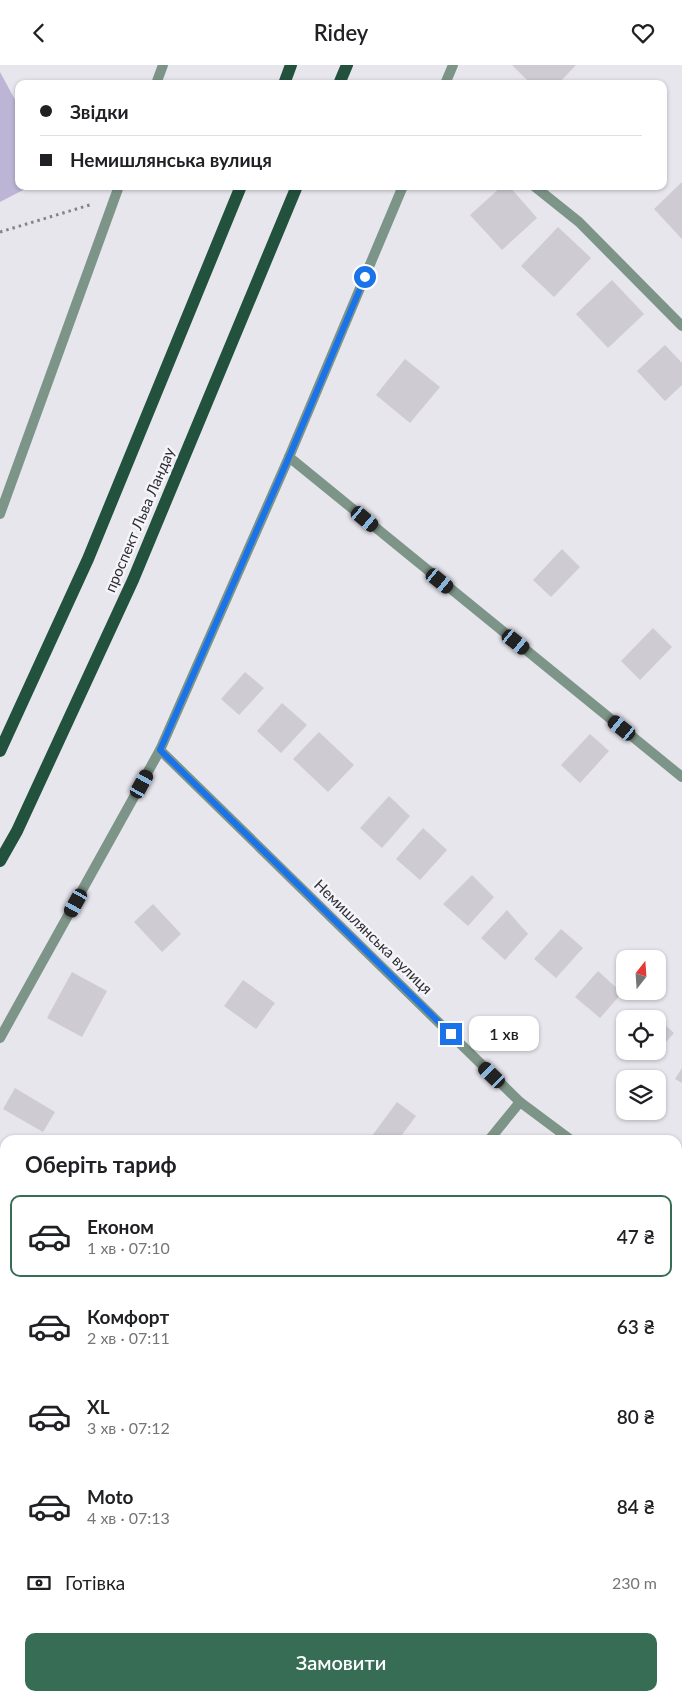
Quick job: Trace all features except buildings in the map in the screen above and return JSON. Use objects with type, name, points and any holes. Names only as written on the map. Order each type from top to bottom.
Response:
[{"type":"main road","points":[[286,80],[292,65]]},
{"type":"main road","points":[[341,80],[347,65]]},
{"type":"main road","points":[[0,751],[88,559],[240,190]]},
{"type":"main road","name":"проспект Льва Ландау","points":[[0,861],[21,822],[133,580],[295,190]]},
{"type":"street","points":[[157,80],[163,65]]},
{"type":"street","points":[[447,80],[453,65]]},
{"type":"street","points":[[0,514],[118,190]]},
{"type":"street","points":[[0,1039],[160,750],[289,457],[400,190]]},
{"type":"street","points":[[539,190],[579,222],[682,326]]},
{"type":"street","points":[[289,457],[682,777]]},
{"type":"street","name":"Немишлянська вулиця","points":[[160,750],[520,1102],[563,1135]]},
{"type":"street","points":[[492,1135],[520,1102]]},
{"type":"path","points":[[0,232],[115,197]]},
{"type":"shaded area","points":[[0,72],[15,100],[15,190],[23,190],[0,202]]},
{"type":"route","points":[[365,277],[289,457],[160,750],[451,1034]]}]
